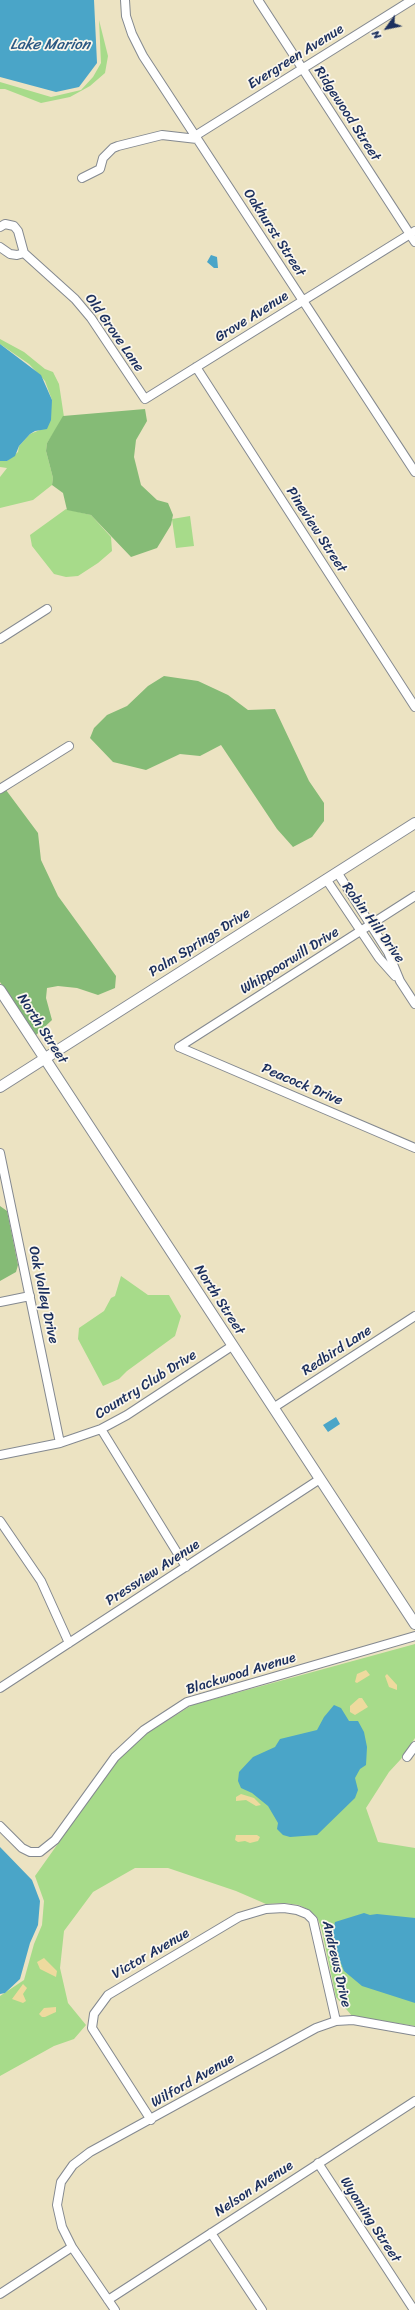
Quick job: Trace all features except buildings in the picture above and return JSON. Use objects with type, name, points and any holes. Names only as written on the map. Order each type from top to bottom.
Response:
[{"type":"street","name":"Ridgewood Street","points":[[258,0],[413,236]]},
{"type":"street","name":"Evergreen Avenue","points":[[196,138],[302,68],[412,0]]},
{"type":"street","points":[[412,0],[415,6]]},
{"type":"street","name":"Oakhurst Street","points":[[125,1],[132,34],[143,56],[415,472]]},
{"type":"street","points":[[82,178],[100,169],[103,158],[113,148],[118,146],[162,135],[196,138]]},
{"type":"street","points":[[0,227],[5,224],[14,226],[18,231],[24,253],[17,256],[10,254],[0,247]]},
{"type":"street","name":"Grove Avenue","points":[[145,399],[302,301],[413,236]]},
{"type":"street","name":"Old Grove Lane","points":[[24,253],[76,299],[145,399]]},
{"type":"street","name":"Pineview Street","points":[[196,367],[415,707]]},
{"type":"street","points":[[0,639],[47,610]]},
{"type":"street","points":[[0,789],[69,746]]},
{"type":"street","name":"Palm Springs Drive","points":[[0,1087],[415,823]]},
{"type":"street","name":"Robin Hill Drive","points":[[337,872],[388,952],[400,981]]},
{"type":"street","name":"Robin Hill Drive","points":[[326,879],[379,958],[400,981],[415,1004]]},
{"type":"street","name":"Whippoorwill Drive","points":[[179,1047],[415,896]]},
{"type":"street","name":"North Street","points":[[0,990],[415,1624]]},
{"type":"street","name":"Peacock Drive","points":[[179,1047],[415,1148]]},
{"type":"street","name":"Oak Valley Drive","points":[[0,1153],[60,1443]]},
{"type":"street","points":[[0,1302],[30,1296]]},
{"type":"street","name":"Redbird Lane","points":[[273,1408],[415,1316]]},
{"type":"street","name":"Country Club Drive","points":[[0,1455],[60,1443],[101,1429],[127,1415],[232,1346]]},
{"type":"street","points":[[101,1429],[186,1567]]},
{"type":"street","name":"Pressview Avenue","points":[[0,1688],[320,1478]]},
{"type":"street","points":[[0,1522],[41,1581],[69,1642]]},
{"type":"street","name":"Blackwood Avenue","points":[[0,1826],[22,1848],[30,1852],[40,1852],[55,1840],[115,1757],[144,1730],[187,1702],[415,1636]]},
{"type":"street","points":[[407,1757],[415,1746]]},
{"type":"street","name":"Andrews Drive","points":[[239,1917],[266,1909],[284,1908],[302,1912],[314,1920],[336,2021]]},
{"type":"street","name":"Victor Avenue","points":[[151,2120],[92,2028],[94,2014],[108,1995],[239,1917]]},
{"type":"street","name":"Wilford Avenue","points":[[115,2310],[72,2247],[62,2227],[57,2205],[61,2182],[73,2165],[90,2152],[151,2120],[291,2040],[336,2021],[353,2020],[415,2030]]},
{"type":"street","name":"Nelson Avenue","points":[[108,2300],[415,2101]]},
{"type":"street","name":"Wyoming Street","points":[[318,2163],[414,2310]]},
{"type":"street","points":[[211,2233],[262,2310]]},
{"type":"street","points":[[0,2294],[72,2247]]},
{"type":"green space","points":[[99,20],[108,56],[105,73],[90,86],[70,97],[41,103],[5,89],[0,89],[0,82],[51,97],[81,90],[93,77],[101,63]]},
{"type":"green space","points":[[0,339],[24,352],[45,369],[53,372],[59,384],[64,417],[47,443],[46,451],[53,478],[52,485],[33,500],[0,508],[0,477],[7,468],[0,467],[0,461],[7,461],[18,452],[19,446],[30,434],[40,430],[52,400],[45,381],[29,364],[0,344]]},
{"type":"green space","points":[[145,409],[147,421],[136,440],[134,457],[141,485],[157,500],[168,503],[173,515],[171,525],[157,548],[131,557],[91,515],[67,510],[63,493],[52,485],[53,478],[46,451],[47,443],[63,416]]},
{"type":"green space","points":[[66,509],[91,515],[111,537],[112,551],[98,563],[78,576],[66,577],[54,574],[32,546],[30,535]]},
{"type":"green space","points":[[190,516],[194,546],[176,548],[172,519]]},
{"type":"green space","points":[[164,676],[198,681],[228,695],[248,710],[275,709],[309,781],[324,803],[324,821],[312,837],[293,847],[277,829],[221,745],[200,756],[180,754],[146,770],[113,762],[90,738],[94,728],[107,715],[127,706],[148,686]]},
{"type":"green space","points":[[6,790],[38,833],[41,860],[58,896],[116,976],[115,988],[98,995],[77,988],[58,986],[47,988],[46,998],[52,1020],[35,1036],[0,982],[0,794]]},
{"type":"green space","points":[[0,1206],[7,1211],[18,1265],[16,1272],[0,1281]]},
{"type":"green space","points":[[121,1276],[148,1295],[169,1295],[181,1316],[175,1336],[127,1371],[119,1379],[103,1386],[78,1339],[79,1328],[104,1311],[111,1298],[115,1296]]},
{"type":"green space","points":[[415,1644],[415,1738],[401,1759],[389,1772],[366,1808],[378,1842],[415,1848],[415,2026],[352,2016],[336,1997],[321,1927],[317,1917],[309,1910],[299,1905],[284,1903],[266,1904],[236,1891],[168,1868],[135,1868],[93,1892],[64,1931],[60,1968],[68,2003],[86,2025],[74,2039],[54,2046],[0,2076],[0,1996],[24,1980],[34,1944],[42,1925],[44,1901],[35,1876],[118,1759],[146,1734],[192,1705]]},
{"type":"sand","points":[[366,1670],[370,1675],[357,1683],[355,1682],[357,1674]]},
{"type":"sand","points":[[387,1674],[397,1685],[397,1690],[389,1687],[385,1676]]},
{"type":"sand","points":[[359,1698],[362,1698],[368,1707],[355,1715],[350,1712],[350,1706]]},
{"type":"sand","points":[[241,1794],[254,1798],[261,1805],[256,1806],[246,1800],[236,1801],[236,1797]]},
{"type":"sand","points":[[236,1835],[257,1835],[260,1837],[258,1841],[250,1843],[245,1841],[238,1842],[235,1840]]},
{"type":"sand","points":[[44,1958],[57,1971],[56,1977],[40,1969],[37,1962]]},
{"type":"sand","points":[[23,1984],[27,1988],[23,1994],[26,2001],[23,2003],[12,1999]]},
{"type":"sand","points":[[56,2007],[56,2012],[45,2017],[42,2017],[39,2014],[44,2008]]},
{"type":"water","name":"Lake Marion","points":[[0,0],[94,0],[97,63],[79,87],[56,92],[0,77]]},
{"type":"water","points":[[211,255],[217,257],[218,268],[214,268],[207,262]]},
{"type":"water","points":[[0,344],[41,375],[52,400],[51,420],[47,429],[35,431],[30,434],[19,446],[15,456],[7,461],[0,461]]},
{"type":"water","points":[[336,1417],[340,1424],[328,1432],[323,1425]]},
{"type":"water","points":[[334,1705],[341,1708],[349,1721],[358,1721],[364,1732],[367,1747],[366,1765],[360,1769],[355,1778],[358,1790],[355,1798],[317,1835],[290,1837],[283,1835],[277,1829],[278,1823],[268,1806],[252,1793],[241,1788],[238,1781],[239,1772],[253,1757],[275,1747],[280,1739],[317,1730],[324,1717]]},
{"type":"water","points":[[0,1847],[32,1880],[40,1901],[38,1925],[30,1943],[20,1979],[5,1993],[0,1994]]},
{"type":"water","points":[[364,1913],[370,1915],[377,1914],[415,1918],[415,2003],[362,1986],[344,1971],[331,1939],[335,1922]]}]
